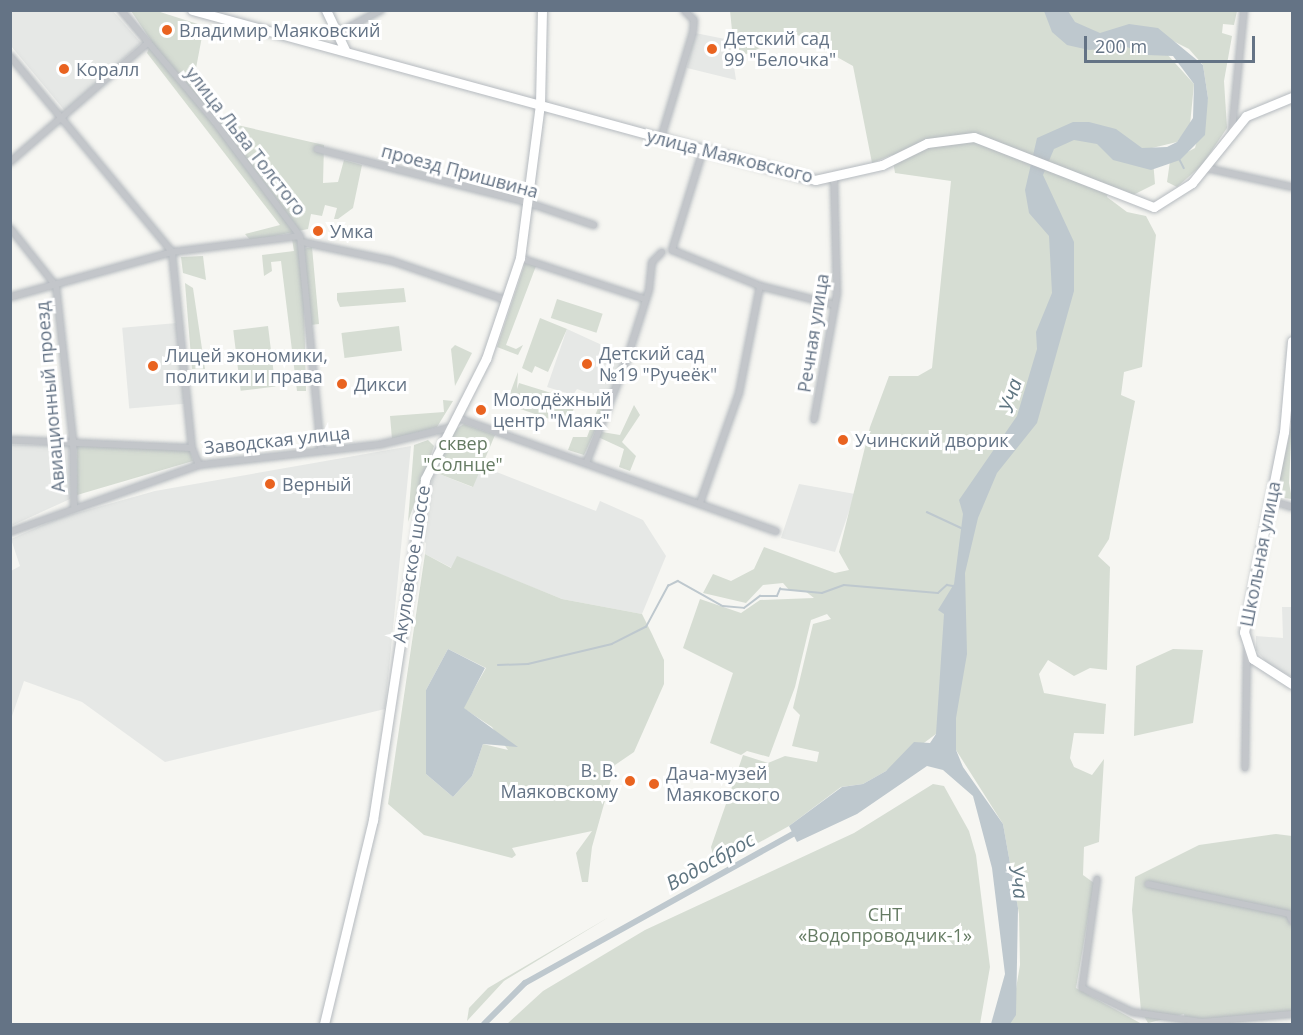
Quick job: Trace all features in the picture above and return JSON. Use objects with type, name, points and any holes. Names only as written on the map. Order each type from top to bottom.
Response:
[{"type":"street","name":"улица Льва Толстого","points":[[121,10],[215,122],[301,239],[321,450]]},
{"type":"street","name":"улица Маяковского","points":[[192,10],[815,180],[834,178],[949,139],[974,137],[1023,153],[1154,207],[1206,168],[1232,130],[1246,116],[1293,97]]},
{"type":"street","points":[[326,10],[345,50]]},
{"type":"street","points":[[338,33],[381,10]]},
{"type":"street","name":"Акуловское шоссе","points":[[324,1024],[373,820],[425,479],[448,428],[486,359],[520,258],[530,203],[540,105],[542,10]]},
{"type":"street","points":[[661,138],[693,32],[694,20],[684,10]]},
{"type":"street","points":[[1232,130],[1244,10]]},
{"type":"street","points":[[10,162],[148,43]]},
{"type":"street","points":[[10,56],[64,117],[172,252],[192,448]]},
{"type":"street","name":"проезд Пришвина","points":[[317,149],[530,203],[594,225]]},
{"type":"street","points":[[703,150],[672,250],[760,286],[835,305]]},
{"type":"street","points":[[1206,168],[1293,187]]},
{"type":"street","name":"Речная улица","points":[[814,420],[835,305],[834,178]]},
{"type":"street","name":"Авиационный проезд","points":[[10,228],[56,286],[73,440],[74,507]]},
{"type":"street","points":[[10,297],[172,252],[301,239],[392,261],[506,300]]},
{"type":"street","points":[[587,461],[645,299],[652,262],[662,252]]},
{"type":"street","points":[[520,258],[645,299]]},
{"type":"street","points":[[700,503],[739,393],[760,286]]},
{"type":"street","name":"Школьная улица","points":[[1245,768],[1247,649],[1245,619],[1284,432],[1293,341]]},
{"type":"street","points":[[455,417],[587,461],[776,531]]},
{"type":"street","name":"Заводская улица","points":[[10,440],[73,440],[192,448],[199,465],[382,444],[448,428]]},
{"type":"street","points":[[10,532],[74,507],[199,465]]},
{"type":"street","points":[[1269,500],[1293,507]]},
{"type":"street","points":[[1247,649],[1265,671],[1293,684]]},
{"type":"street","points":[[1097,879],[1082,988],[1132,1012],[1202,1022],[1256,1022],[1293,1014]]},
{"type":"street","points":[[1148,884],[1289,914],[1293,921]]},
{"type":"shaded area","points":[[10,11],[113,11],[141,43],[65,111],[11,46]]},
{"type":"shaded area","points":[[1044,11],[1068,11],[1075,22],[1100,33],[1129,24],[1158,28],[1203,65],[1208,98],[1205,135],[1180,160],[1151,170],[1113,160],[1097,144],[1074,140],[1054,149],[1043,175],[1074,242],[1074,291],[1037,423],[997,473],[978,518],[965,573],[967,654],[956,718],[956,750],[963,767],[1003,824],[1018,908],[1016,1015],[1010,1024],[991,1024],[1005,974],[992,868],[973,796],[943,770],[927,766],[857,814],[797,842],[789,826],[842,787],[863,784],[886,771],[914,742],[930,743],[936,734],[944,614],[938,610],[954,584],[963,514],[959,500],[1017,416],[1037,349],[1036,332],[1052,293],[1049,236],[1029,213],[1025,190],[1037,138],[1073,122],[1089,122],[1116,129],[1142,148],[1167,147],[1177,142],[1193,118],[1194,84],[1173,56],[1147,55],[1127,47],[1089,50],[1067,45],[1052,32]]},
{"type":"shaded area","name":"Детский сад 99 \"Белочка\"","points":[[695,33],[730,40],[736,80],[687,68]]},
{"type":"shaded area","name":"Лицей экономики, политики и права","points":[[177,323],[184,404],[129,408],[122,328]]},
{"type":"shaded area","name":"Детский сад №19 \"Ручеёк\"","points":[[567,329],[626,356],[609,400],[577,389],[573,395],[547,387]]},
{"type":"shaded area","points":[[10,445],[69,445],[70,499],[11,526]]},
{"type":"shaded area","points":[[411,446],[385,709],[165,762],[82,702],[24,681],[11,719],[11,571],[20,566],[11,539],[59,518],[155,491]]},
{"type":"shaded area","points":[[481,466],[596,511],[600,501],[643,520],[666,556],[642,614],[562,599],[457,557],[452,568],[425,554],[426,543],[419,539],[434,472],[472,487]]},
{"type":"shaded area","points":[[799,484],[855,494],[835,552],[781,538]]},
{"type":"shaded area","points":[[1282,607],[1292,607],[1292,677],[1270,666],[1256,650],[1256,636],[1283,638]]},
{"type":"shaded area","points":[[448,649],[485,668],[464,708],[518,747],[483,744],[472,776],[453,797],[426,774],[426,690]]},
{"type":"green space","points":[[131,11],[157,11],[204,26],[193,84],[224,122],[324,145],[323,183],[338,182],[344,160],[362,165],[353,208],[338,219],[334,219],[337,208],[325,205],[322,216],[311,214],[308,229],[251,241],[245,234],[280,225],[147,53],[152,42]]},
{"type":"green space","points":[[730,11],[1237,11],[1234,25],[1223,24],[1222,33],[1232,36],[1224,81],[1227,128],[1202,165],[1177,187],[1167,182],[1170,161],[1195,148],[1208,98],[1203,65],[1189,49],[1169,39],[1166,53],[1194,84],[1190,125],[1177,142],[1152,148],[1155,184],[1133,195],[1109,185],[1107,197],[1127,212],[1146,216],[1156,235],[1142,367],[1124,372],[1121,395],[1135,401],[1109,539],[1098,556],[1110,567],[1107,670],[1090,668],[1074,676],[1048,660],[1039,674],[1044,693],[1106,704],[1104,734],[1074,733],[1070,758],[1074,767],[1092,775],[1104,759],[1099,842],[1084,847],[1083,875],[1094,883],[1076,988],[1142,1024],[1010,1024],[1020,965],[1019,914],[1003,824],[956,750],[936,734],[886,771],[863,784],[841,787],[789,826],[673,890],[675,877],[715,862],[711,847],[743,755],[768,763],[785,756],[817,762],[819,752],[792,746],[800,715],[793,708],[813,624],[831,619],[827,614],[811,620],[795,687],[769,757],[747,751],[741,755],[710,743],[733,673],[683,648],[700,599],[741,613],[760,600],[814,598],[805,591],[790,591],[783,583],[763,585],[746,603],[703,593],[713,574],[731,581],[754,569],[764,547],[835,573],[849,570],[839,552],[870,427],[889,376],[918,376],[932,368],[951,181],[895,173],[892,155],[872,163],[853,66],[794,33],[735,59]]},
{"type":"green space","points":[[292,239],[302,240],[303,249],[312,247],[319,324],[310,325],[303,264],[306,391],[297,391],[281,261],[271,262],[272,271],[264,276],[262,255],[294,251]]},
{"type":"green space","points":[[203,256],[206,280],[183,273],[181,257]]},
{"type":"green space","points":[[525,263],[536,266],[506,345],[516,349],[523,345],[518,355],[497,347]]},
{"type":"green space","points":[[185,283],[193,288],[205,369],[192,369]]},
{"type":"green space","points":[[404,288],[406,302],[340,307],[337,300],[337,293]]},
{"type":"green space","points":[[557,299],[603,314],[596,333],[551,318]]},
{"type":"green space","points":[[540,318],[567,329],[548,372],[535,366],[532,373],[522,368]]},
{"type":"green space","points":[[268,326],[275,387],[241,391],[233,330]]},
{"type":"green space","points":[[399,326],[402,351],[344,358],[341,333]]},
{"type":"green space","points":[[455,345],[472,353],[455,386],[451,349]]},
{"type":"green space","points":[[518,372],[517,389],[519,383],[577,401],[567,425],[506,404]]},
{"type":"green space","points":[[583,398],[607,404],[584,455],[568,450],[573,437],[587,437],[598,408]]},
{"type":"green space","points":[[443,400],[453,401],[437,427],[392,439],[390,416],[444,412]]},
{"type":"green space","points":[[634,405],[640,415],[622,442],[636,456],[630,471],[619,467],[624,449],[598,437],[602,432],[620,435]]},
{"type":"green space","points":[[1292,421],[1289,483],[1292,499],[1276,497]]},
{"type":"green space","name":"сквер \"Солнце\"","points":[[464,424],[495,435],[473,487],[434,472],[451,432]]},
{"type":"green space","points":[[428,440],[434,446],[408,522],[414,445]]},
{"type":"green space","points":[[77,443],[190,451],[193,461],[77,495]]},
{"type":"green space","points":[[425,554],[451,568],[457,556],[562,599],[642,614],[664,660],[664,684],[634,752],[615,765],[592,847],[588,882],[582,882],[576,853],[592,831],[512,848],[516,855],[512,858],[424,835],[388,804]],"holes":[[[448,649],[486,668],[463,708],[492,727],[508,750],[483,744],[472,776],[453,797],[426,774],[426,690]]]},
{"type":"green space","points":[[1173,649],[1203,650],[1193,723],[1134,736],[1136,666]]},
{"type":"green space","name":"СНТ «Водопроводчик-1»","points":[[933,784],[944,786],[969,831],[976,855],[990,967],[980,1024],[507,1024],[543,991],[645,930],[854,833]]},
{"type":"green space","points":[[1276,834],[1292,836],[1292,1016],[1186,1024],[1184,1014],[1148,1023],[1141,1011],[1132,910],[1135,877],[1199,845]]},
{"type":"green space","points":[[609,917],[504,981],[467,1021],[469,1008],[488,988]]},
{"type":"waterway","points":[[1180,160],[1184,168]]},
{"type":"waterway","points":[[927,512],[961,528]]},
{"type":"waterway","points":[[498,665],[528,664],[612,644],[646,627],[668,586],[678,581],[723,606],[744,608],[760,596],[777,596],[780,589],[822,593],[844,585],[938,593],[947,585],[953,586]]},
{"type":"waterway","name":"Водосброс","points":[[484,1024],[525,983],[798,831]]},
{"type":"place","name":"Владимир Маяковский","points":[[167,30]]},
{"type":"place","name":"Детский сад 99 \"Белочка\"","points":[[712,49]]},
{"type":"place","name":"Коралл","points":[[64,69]]},
{"type":"place","name":"Умка","points":[[318,231]]},
{"type":"place","name":"Детский сад №19 \"Ручеёк\"","points":[[587,364]]},
{"type":"place","name":"Лицей экономики, политики и права","points":[[153,366]]},
{"type":"place","name":"Дикси","points":[[342,384]]},
{"type":"place","name":"Молодёжный центр \"Маяк\"","points":[[481,410]]},
{"type":"place","name":"Учинский дворик","points":[[843,440]]},
{"type":"place","name":"Верный","points":[[270,484]]},
{"type":"place","name":"В. В. Маяковскому","points":[[630,781]]},
{"type":"place","name":"Дача-музей Маяковского","points":[[654,784]]},
{"type":"water label","name":"Уча","points":[[1010,395]]},
{"type":"water label","name":"Уча","points":[[1019,882]]}]
